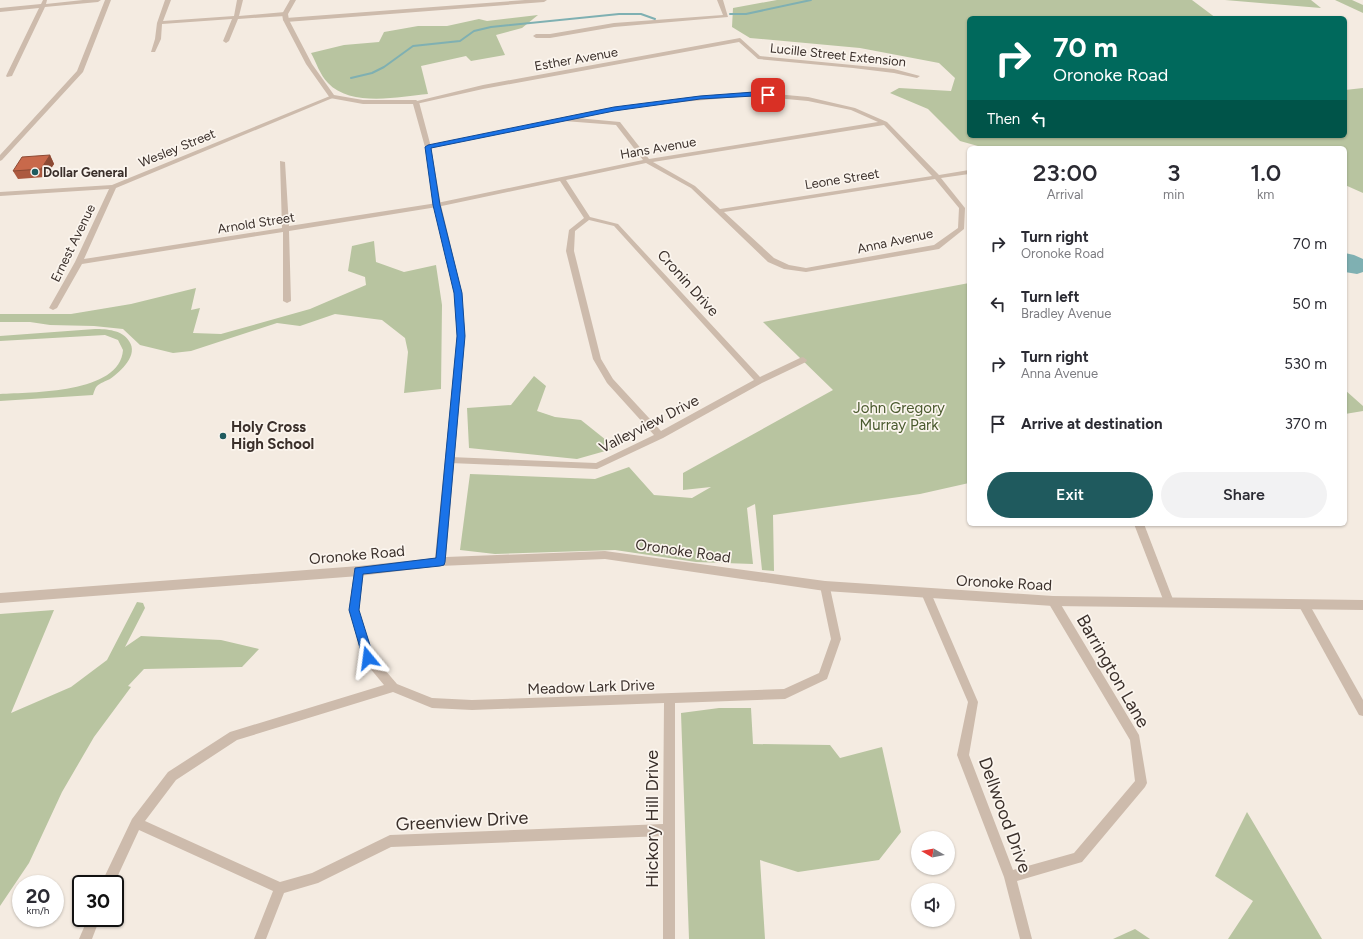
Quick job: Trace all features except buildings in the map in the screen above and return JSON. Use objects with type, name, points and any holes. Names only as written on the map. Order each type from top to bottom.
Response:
[{"type":"street","points":[[0,10],[45,3],[98,0]]},
{"type":"street","points":[[0,158],[80,72],[108,0]]},
{"type":"street","points":[[153,51],[158,39],[160,23],[168,0]]},
{"type":"street","points":[[226,41],[236,17],[240,0]]},
{"type":"street","points":[[285,17],[293,0]]},
{"type":"street","points":[[160,23],[236,17],[285,17],[544,0]]},
{"type":"street","points":[[536,36],[550,36],[614,25],[726,16],[720,0]]},
{"type":"street","points":[[9,76],[45,3]]},
{"type":"street","points":[[285,17],[309,64],[332,97],[363,102],[416,102],[428,147],[437,205],[458,293],[461,336],[440,562]]},
{"type":"street","name":"Esther Avenue","points":[[416,102],[483,87],[740,40],[756,56]]},
{"type":"street","name":"Lucille Street Extension","points":[[756,56],[894,71],[918,76]]},
{"type":"street","name":"Anna Avenue","points":[[428,147],[614,109],[700,98],[754,94],[808,99],[853,109],[885,122],[937,176],[962,208],[961,229],[936,247],[806,270],[787,267],[771,260],[693,187],[647,161],[618,123],[614,109]]},
{"type":"street","name":"Wesley Street","points":[[0,194],[113,187],[332,97]]},
{"type":"street","name":"Anna Avenue","points":[[564,119],[618,123]]},
{"type":"street","name":"Hans Avenue","points":[[437,205],[647,161],[885,122]]},
{"type":"street","points":[[282,162],[286,230],[287,301]]},
{"type":"street","name":"Leone Street","points":[[720,211],[967,172]]},
{"type":"street","points":[[562,180],[588,218],[572,230],[570,251],[597,358],[610,381],[660,436]]},
{"type":"street","name":"Ernest Avenue","points":[[53,308],[79,262],[113,187]]},
{"type":"street","name":"Arnold Street","points":[[79,262],[437,205]]},
{"type":"street","name":"Cronin Drive","points":[[588,218],[616,225],[759,381]]},
{"type":"street","name":"Valleyview Drive","points":[[450,460],[597,466],[660,436],[759,381],[802,360]]},
{"type":"street","points":[[1140,526],[1169,602]]},
{"type":"street","name":"Oronoke Road","points":[[0,598],[359,571],[440,562],[605,555],[825,586],[926,593],[1053,601],[1363,605]]},
{"type":"street","name":"Meadow Lark Drive","points":[[359,571],[354,610],[368,658],[394,687],[432,704],[472,705],[670,700],[785,694],[823,676],[836,639],[825,586]]},
{"type":"street","name":"Dellwood Drive","points":[[926,593],[973,702],[964,755],[1010,877],[1026,939]]},
{"type":"street","name":"Barrington Lane","points":[[1010,877],[1078,858],[1141,783],[1135,739],[1053,601]]},
{"type":"street","points":[[1304,605],[1363,711]]},
{"type":"street","points":[[111,875],[136,823],[172,776],[234,736],[394,687]]},
{"type":"street","name":"Hickory Hill Drive","points":[[669,939],[670,700]]},
{"type":"street","points":[[136,823],[280,888],[260,939]]},
{"type":"street","name":"Greenview Drive","points":[[280,888],[314,879],[390,841],[670,830]]},
{"type":"street","points":[[85,939],[90,927]]},
{"type":"green space","points":[[777,0],[1192,0],[1213,16],[967,16],[967,138],[1347,138],[1347,90],[1363,88],[1363,193],[1347,186],[1347,146],[978,146],[960,141],[928,109],[890,93],[899,88],[951,91],[955,78],[939,63],[860,48],[750,38],[732,27],[733,8]]},
{"type":"green space","points":[[1225,0],[1311,0],[1321,8]]},
{"type":"green space","points":[[1335,0],[1352,0],[1363,5],[1363,13]]},
{"type":"green space","points":[[538,15],[522,28],[496,35],[505,55],[471,61],[466,56],[421,66],[428,94],[375,99],[349,95],[337,90],[325,80],[311,53],[344,45],[379,42],[384,32],[418,26],[447,26],[479,19],[487,21]]},
{"type":"green space","points":[[374,241],[376,262],[404,272],[436,265],[442,305],[441,389],[404,393],[408,352],[405,338],[382,320],[335,314],[300,326],[277,323],[191,351],[173,353],[140,345],[123,329],[94,326],[50,325],[30,322],[0,322],[0,314],[71,314],[131,304],[196,288],[191,310],[200,308],[193,333],[221,334],[310,309],[366,285],[365,277],[348,271],[352,246]]},
{"type":"green space","name":"John Gregory Murray Park","points":[[967,283],[967,483],[920,494],[773,515],[774,571],[762,570],[755,504],[747,508],[753,564],[696,562],[615,550],[495,554],[460,550],[470,474],[595,479],[629,467],[654,495],[692,498],[711,487],[683,490],[683,473],[833,390],[763,322]]},
{"type":"green space","points":[[95,329],[109,330],[122,334],[132,346],[132,352],[127,362],[119,372],[97,386],[93,395],[0,401],[0,394],[52,391],[91,383],[107,375],[118,364],[123,350],[118,340],[105,335],[0,341],[0,336]]},
{"type":"green space","points":[[534,376],[546,386],[537,411],[555,417],[581,420],[616,448],[577,459],[469,448],[467,408],[511,405]]},
{"type":"green space","points":[[1347,392],[1363,406],[1363,411],[1347,414]]},
{"type":"green space","points":[[137,602],[143,603],[145,608],[125,647],[141,636],[221,640],[259,649],[242,667],[144,669],[128,686],[131,687],[94,737],[62,792],[29,863],[21,875],[12,875],[12,888],[0,906],[0,614],[54,610],[11,713],[71,687],[107,660]]},
{"type":"green space","points":[[719,708],[751,708],[753,744],[830,745],[840,758],[882,747],[901,832],[879,860],[798,872],[760,860],[765,939],[689,939],[681,713]]},
{"type":"green space","points":[[1247,812],[1322,939],[1228,939],[1253,901],[1215,876]]},
{"type":"green space","points":[[1135,929],[1150,939],[1113,939]]},
{"type":"water","points":[[1347,253],[1363,259],[1363,272],[1357,274],[1347,272]]},
{"type":"waterway","points":[[730,14],[746,14],[811,0]]},
{"type":"waterway","points":[[351,78],[372,73],[384,67],[413,46],[460,41],[474,31],[491,27],[619,14],[641,14],[655,19]]},
{"type":"place","name":"Dollar General","points":[[35,172]]},
{"type":"place","name":"Holy Cross High School","points":[[223,436]]},
{"type":"route","points":[[368,658],[354,610],[359,571],[440,562],[461,336],[458,293],[437,205],[428,147],[614,109],[700,98],[754,94],[768,95]]}]
